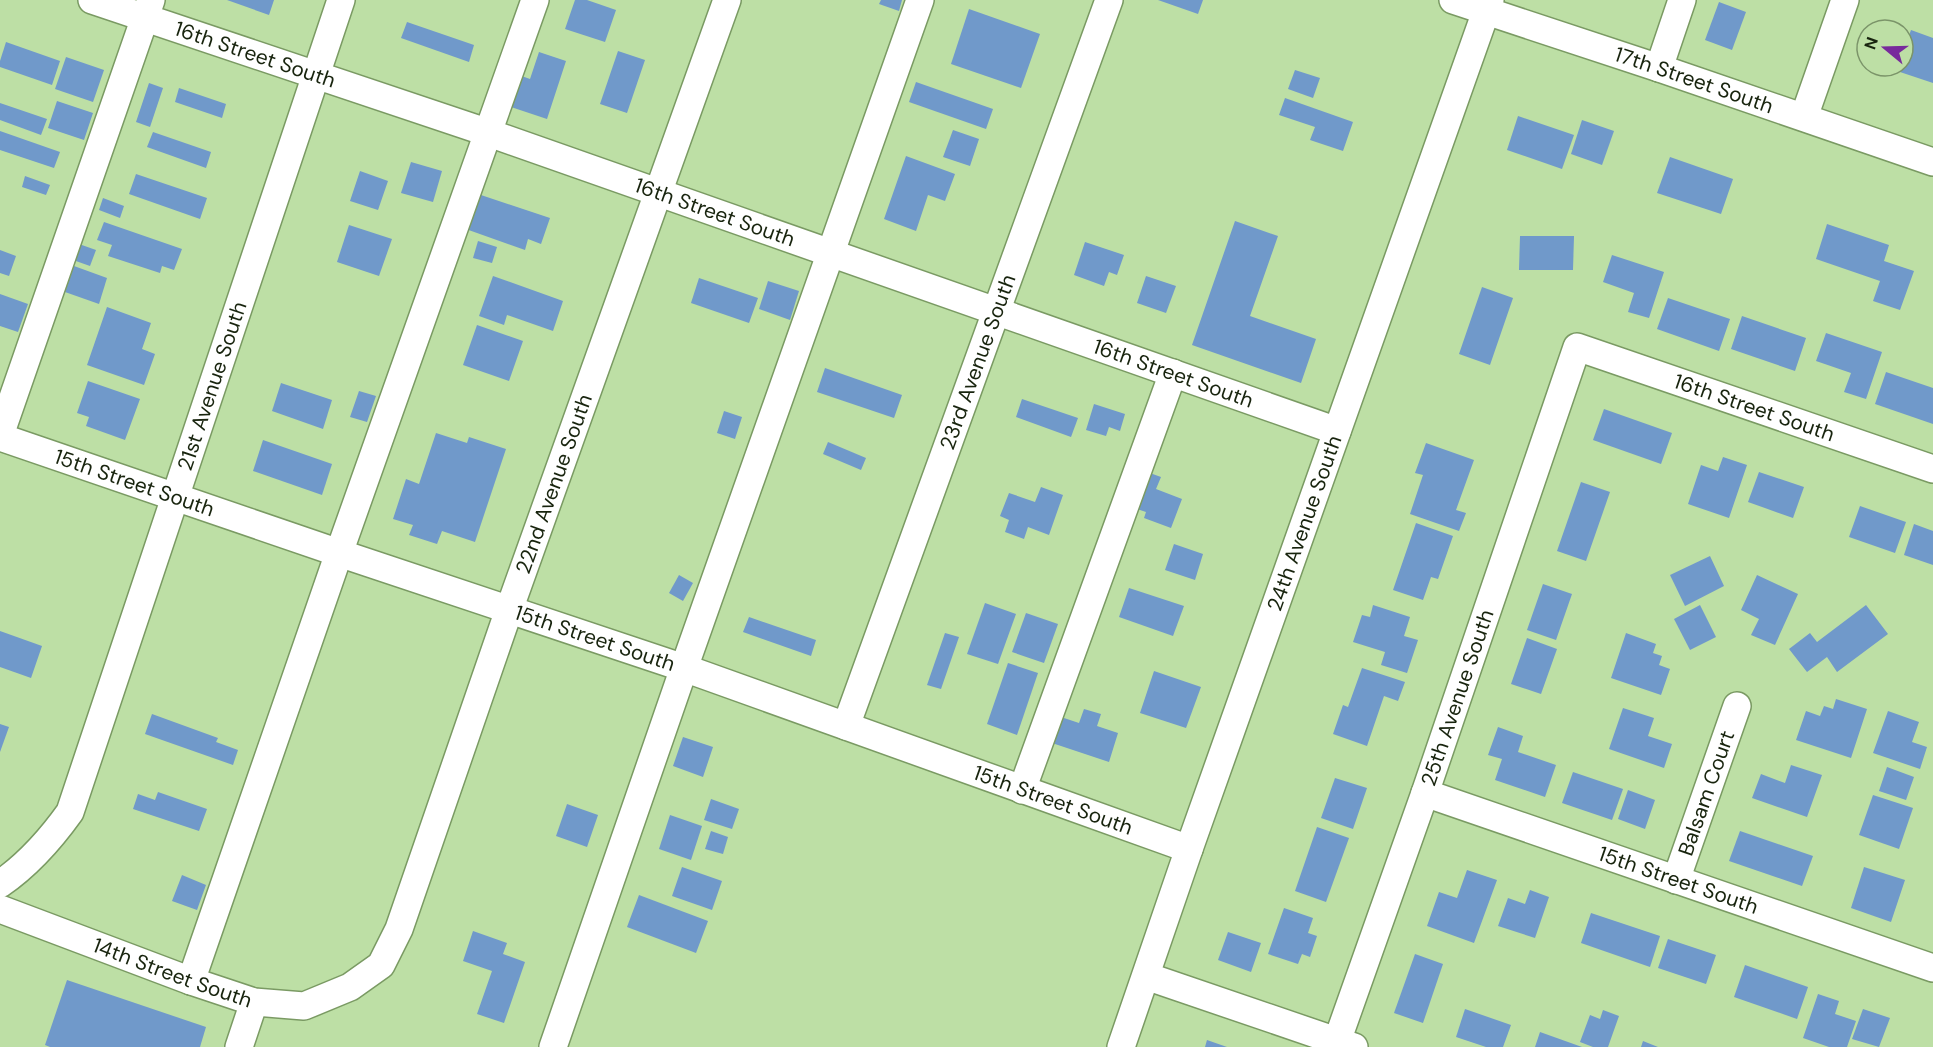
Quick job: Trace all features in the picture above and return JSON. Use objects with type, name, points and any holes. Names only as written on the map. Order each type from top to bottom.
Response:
[{"type":"street","name":"16th Street South","points":[[92,0],[148,9],[315,74],[832,252],[1337,431]]},
{"type":"street","name":"21st Avenue South","points":[[0,884],[30,862],[70,812],[341,0]]},
{"type":"street","points":[[191,981],[339,553],[535,0]]},
{"type":"street","name":"22nd Avenue South","points":[[350,987],[381,964],[399,929],[509,610],[727,0]]},
{"type":"street","points":[[553,1047],[920,0]]},
{"type":"street","name":"23rd Avenue South","points":[[846,726],[1109,0]]},
{"type":"street","name":"17th Street South","points":[[1454,0],[1488,6],[1659,68],[1933,162]]},
{"type":"street","points":[[1659,68],[1682,0]]},
{"type":"street","points":[[1804,117],[1845,0]]},
{"type":"street","name":"24th Avenue South","points":[[1121,1047],[1488,6]]},
{"type":"street","points":[[0,436],[148,9]]},
{"type":"street","name":"16th Street South","points":[[1577,346],[1933,470]]},
{"type":"street","name":"25th Avenue South","points":[[1342,1045],[1577,346]]},
{"type":"street","points":[[1022,790],[1173,373]]},
{"type":"street","name":"15th Street South","points":[[0,436],[339,553],[684,668],[1189,849]]},
{"type":"street","name":"Balsam Court","points":[[1676,880],[1737,706]]},
{"type":"street","name":"15th Street South","points":[[1425,793],[1933,969]]},
{"type":"street","name":"14th Street South","points":[[0,909],[191,981],[254,1002],[304,1006],[350,987]]},
{"type":"street","points":[[1146,976],[1342,1045]]},
{"type":"street","points":[[239,1047],[254,1002]]},
{"type":"building","points":[[227,0],[274,0],[269,15]]},
{"type":"building","points":[[575,0],[587,0],[616,10],[605,42],[565,29]]},
{"type":"building","points":[[881,0],[902,0],[899,11],[879,4]]},
{"type":"building","points":[[1158,0],[1203,0],[1198,14]]},
{"type":"building","points":[[1719,2],[1746,12],[1732,50],[1705,40]]},
{"type":"building","points":[[969,9],[1040,34],[1021,88],[951,64]]},
{"type":"building","points":[[407,22],[474,45],[469,62],[401,38]]},
{"type":"building","points":[[1915,31],[1933,38],[1933,83],[1915,77]]},
{"type":"building","points":[[6,42],[60,61],[52,85],[0,67]]},
{"type":"building","points":[[618,51],[645,60],[627,113],[600,104]]},
{"type":"building","points":[[539,52],[566,61],[547,119],[505,105],[516,74],[530,79]]},
{"type":"building","points":[[66,57],[104,70],[93,102],[55,89]]},
{"type":"building","points":[[1295,70],[1320,78],[1313,98],[1288,89]]},
{"type":"building","points":[[916,82],[993,109],[986,129],[909,102]]},
{"type":"building","points":[[149,83],[163,88],[150,127],[136,122]]},
{"type":"building","points":[[179,88],[226,104],[222,118],[175,102]]},
{"type":"building","points":[[1285,98],[1353,122],[1343,151],[1310,140],[1315,127],[1279,115]]},
{"type":"building","points":[[57,101],[93,113],[84,140],[48,128]]},
{"type":"building","points":[[0,103],[47,119],[41,135],[0,120]]},
{"type":"building","points":[[1518,116],[1574,135],[1562,169],[1507,150]]},
{"type":"building","points":[[1582,120],[1614,131],[1602,165],[1571,154]]},
{"type":"building","points":[[953,130],[979,139],[970,166],[943,157]]},
{"type":"building","points":[[0,131],[60,152],[54,168],[0,150]]},
{"type":"building","points":[[153,132],[211,152],[206,168],[147,147]]},
{"type":"building","points":[[906,156],[955,174],[945,201],[928,195],[916,231],[884,219]]},
{"type":"building","points":[[1670,157],[1733,179],[1721,214],[1657,193]]},
{"type":"building","points":[[411,162],[442,171],[433,202],[401,193]]},
{"type":"building","points":[[360,171],[388,181],[378,210],[350,201]]},
{"type":"building","points":[[136,174],[207,198],[200,219],[129,194]]},
{"type":"building","points":[[25,176],[50,185],[46,195],[22,187]]},
{"type":"building","points":[[475,193],[550,218],[541,244],[528,239],[525,250],[463,228]]},
{"type":"building","points":[[103,198],[124,206],[120,218],[99,210]]},
{"type":"building","points":[[1235,221],[1278,236],[1250,316],[1316,339],[1301,383],[1192,345]]},
{"type":"building","points":[[104,222],[182,249],[174,270],[162,266],[160,273],[108,256],[112,245],[97,240]]},
{"type":"building","points":[[1827,224],[1889,245],[1884,261],[1914,271],[1900,310],[1873,301],[1880,281],[1816,259]]},
{"type":"building","points":[[349,225],[392,239],[379,276],[337,262]]},
{"type":"building","points":[[1520,236],[1574,236],[1573,270],[1519,270]]},
{"type":"building","points":[[478,241],[497,247],[492,263],[473,258]]},
{"type":"building","points":[[1085,242],[1124,255],[1117,275],[1109,272],[1104,286],[1074,275]]},
{"type":"building","points":[[79,244],[96,250],[90,266],[73,260]]},
{"type":"building","points":[[0,250],[16,256],[9,276],[0,273]]},
{"type":"building","points":[[1612,255],[1664,272],[1649,318],[1628,312],[1634,293],[1603,282]]},
{"type":"building","points":[[74,266],[107,278],[99,304],[65,292]]},
{"type":"building","points":[[493,276],[563,301],[553,331],[507,315],[504,325],[479,316]]},
{"type":"building","points":[[1146,276],[1176,286],[1166,313],[1137,303]]},
{"type":"building","points":[[699,278],[758,298],[749,323],[691,303]]},
{"type":"building","points":[[768,281],[799,291],[790,320],[759,309]]},
{"type":"building","points":[[1482,287],[1513,298],[1490,365],[1459,354]]},
{"type":"building","points":[[0,294],[28,304],[18,332],[0,326]]},
{"type":"building","points":[[1668,298],[1730,319],[1719,351],[1657,329]]},
{"type":"building","points":[[107,307],[151,323],[142,349],[155,354],[144,385],[87,365]]},
{"type":"building","points":[[1742,316],[1806,338],[1795,371],[1731,349]]},
{"type":"building","points":[[477,325],[523,341],[509,381],[463,365]]},
{"type":"building","points":[[1826,333],[1882,352],[1866,399],[1844,392],[1851,373],[1816,361]]},
{"type":"building","points":[[825,368],[902,395],[894,418],[817,392]]},
{"type":"building","points":[[1886,372],[1933,388],[1933,424],[1875,404]]},
{"type":"building","points":[[88,381],[140,399],[125,440],[86,426],[89,417],[77,413]]},
{"type":"building","points":[[281,383],[332,400],[323,429],[272,411]]},
{"type":"building","points":[[359,391],[376,396],[367,422],[350,417]]},
{"type":"building","points":[[1022,399],[1078,418],[1071,437],[1016,417]]},
{"type":"building","points":[[1094,404],[1125,414],[1120,431],[1109,427],[1106,436],[1086,430]]},
{"type":"building","points":[[1604,409],[1672,433],[1661,464],[1593,440]]},
{"type":"building","points":[[724,411],[742,417],[735,439],[717,433]]},
{"type":"building","points":[[436,433],[467,443],[469,437],[506,449],[475,542],[442,531],[437,544],[409,535],[413,525],[393,519],[406,479],[419,484]]},
{"type":"building","points":[[263,440],[332,464],[322,495],[253,471]]},
{"type":"building","points":[[828,442],[866,458],[861,470],[823,454]]},
{"type":"building","points":[[1426,443],[1474,460],[1456,510],[1466,513],[1459,531],[1410,514],[1423,475],[1415,473]]},
{"type":"building","points":[[1723,457],[1747,465],[1729,518],[1688,504],[1701,465],[1718,471]]},
{"type":"building","points":[[1147,472],[1161,477],[1156,489],[1182,499],[1171,528],[1144,518],[1146,512],[1134,508]]},
{"type":"building","points":[[1759,472],[1804,487],[1793,518],[1748,502]]},
{"type":"building","points":[[1581,482],[1610,492],[1586,561],[1557,551]]},
{"type":"building","points":[[1041,487],[1063,495],[1049,535],[1028,527],[1024,539],[1005,532],[1009,520],[1000,516],[1009,493],[1035,502]]},
{"type":"building","points":[[1860,506],[1906,522],[1895,553],[1849,537]]},
{"type":"building","points":[[1416,523],[1453,536],[1438,579],[1431,577],[1423,600],[1393,590]]},
{"type":"building","points":[[1914,524],[1933,531],[1933,565],[1904,555]]},
{"type":"building","points":[[1174,544],[1203,554],[1195,580],[1165,570]]},
{"type":"building","points":[[1710,556],[1724,586],[1685,606],[1670,575]]},
{"type":"building","points":[[679,575],[693,583],[683,601],[669,593]]},
{"type":"building","points":[[1757,575],[1798,594],[1775,645],[1751,635],[1759,619],[1741,610]]},
{"type":"building","points":[[1543,584],[1572,594],[1556,640],[1527,630]]},
{"type":"building","points":[[1129,588],[1184,606],[1173,636],[1119,617]]},
{"type":"building","points":[[985,603],[1016,614],[998,664],[967,654]]},
{"type":"building","points":[[1373,605],[1410,617],[1404,636],[1418,640],[1407,673],[1381,665],[1385,652],[1353,642],[1362,615],[1370,617]]},
{"type":"building","points":[[1700,605],[1716,637],[1690,650],[1674,619]]},
{"type":"building","points":[[1866,605],[1888,634],[1837,672],[1827,657],[1807,672],[1789,649],[1810,633],[1817,642]]},
{"type":"building","points":[[1026,613],[1058,624],[1044,663],[1012,652]]},
{"type":"building","points":[[749,617],[816,640],[811,656],[743,632]]},
{"type":"building","points":[[0,631],[42,646],[31,678],[0,667]]},
{"type":"building","points":[[945,633],[959,637],[941,689],[927,685]]},
{"type":"building","points":[[1626,633],[1656,644],[1653,653],[1662,656],[1659,665],[1670,669],[1661,695],[1611,678]]},
{"type":"building","points":[[1527,638],[1557,649],[1541,694],[1511,684]]},
{"type":"building","points":[[1008,663],[1038,673],[1017,735],[987,724]]},
{"type":"building","points":[[1362,668],[1405,682],[1398,701],[1384,696],[1367,746],[1333,734],[1343,705],[1348,707]]},
{"type":"building","points":[[1154,671],[1201,687],[1186,728],[1140,713]]},
{"type":"building","points":[[1836,699],[1867,709],[1851,758],[1796,740],[1806,711],[1820,716],[1824,706],[1833,709]]},
{"type":"building","points":[[1623,708],[1654,718],[1648,736],[1672,744],[1664,768],[1609,749]]},
{"type":"building","points":[[1084,709],[1101,714],[1097,726],[1118,733],[1109,762],[1049,742],[1058,716],[1079,723]]},
{"type":"building","points":[[1888,711],[1919,722],[1912,742],[1927,747],[1920,769],[1873,753]]},
{"type":"building","points":[[152,714],[218,738],[216,742],[238,750],[233,765],[145,734]]},
{"type":"building","points":[[0,724],[9,727],[0,752]]},
{"type":"building","points":[[1498,727],[1523,736],[1518,752],[1556,765],[1545,797],[1495,780],[1502,759],[1488,755]]},
{"type":"building","points":[[683,737],[713,747],[703,777],[673,766]]},
{"type":"building","points":[[1791,765],[1822,775],[1807,817],[1752,798],[1761,774],[1785,783]]},
{"type":"building","points":[[1887,767],[1914,777],[1906,800],[1879,791]]},
{"type":"building","points":[[1573,772],[1623,789],[1612,820],[1562,803]]},
{"type":"building","points":[[1335,778],[1367,788],[1353,829],[1321,818]]},
{"type":"building","points":[[1628,790],[1655,800],[1645,829],[1618,819]]},
{"type":"building","points":[[158,792],[207,809],[199,831],[133,809],[138,794],[155,800]]},
{"type":"building","points":[[1873,795],[1913,808],[1899,849],[1859,835]]},
{"type":"building","points":[[711,799],[739,809],[732,829],[704,820]]},
{"type":"building","points":[[567,804],[598,815],[587,847],[556,836]]},
{"type":"building","points":[[670,815],[702,826],[691,860],[659,849]]},
{"type":"building","points":[[1317,827],[1349,838],[1326,902],[1295,891]]},
{"type":"building","points":[[711,831],[728,837],[723,854],[705,849]]},
{"type":"building","points":[[1740,831],[1813,856],[1802,886],[1729,861]]},
{"type":"building","points":[[682,867],[722,881],[712,910],[672,896]]},
{"type":"building","points":[[1864,867],[1905,880],[1891,922],[1851,908]]},
{"type":"building","points":[[1467,870],[1497,880],[1474,943],[1427,926],[1439,892],[1457,898]]},
{"type":"building","points":[[182,875],[206,885],[197,910],[172,901]]},
{"type":"building","points":[[1530,890],[1549,897],[1535,938],[1498,926],[1508,898],[1525,904]]},
{"type":"building","points":[[639,895],[708,921],[696,953],[627,927]]},
{"type":"building","points":[[1284,908],[1313,918],[1308,933],[1317,936],[1310,957],[1302,954],[1298,964],[1268,954]]},
{"type":"building","points":[[1591,913],[1660,936],[1650,967],[1581,943]]},
{"type":"building","points":[[473,931],[507,943],[503,954],[525,962],[504,1023],[477,1014],[492,971],[463,961]]},
{"type":"building","points":[[1228,932],[1261,943],[1251,972],[1218,960]]},
{"type":"building","points":[[1668,939],[1716,955],[1706,984],[1658,968]]},
{"type":"building","points":[[1415,954],[1443,964],[1423,1023],[1394,1013]]},
{"type":"building","points":[[1745,965],[1808,987],[1797,1019],[1734,997]]},
{"type":"building","points":[[67,980],[206,1027],[200,1047],[50,1047],[45,1045]]},
{"type":"building","points":[[1818,994],[1839,1001],[1835,1014],[1856,1021],[1847,1047],[1829,1047],[1803,1038]]},
{"type":"building","points":[[1465,1009],[1511,1025],[1503,1047],[1486,1047],[1456,1037]]},
{"type":"building","points":[[1863,1009],[1890,1018],[1879,1047],[1852,1039]]},
{"type":"building","points":[[1603,1010],[1619,1016],[1608,1047],[1593,1047],[1580,1042],[1590,1015],[1600,1019]]},
{"type":"building","points":[[1540,1032],[1582,1047],[1535,1047]]},
{"type":"building","points":[[1207,1040],[1227,1047],[1205,1047]]},
{"type":"building","points":[[1643,1041],[1658,1047],[1641,1047]]}]
